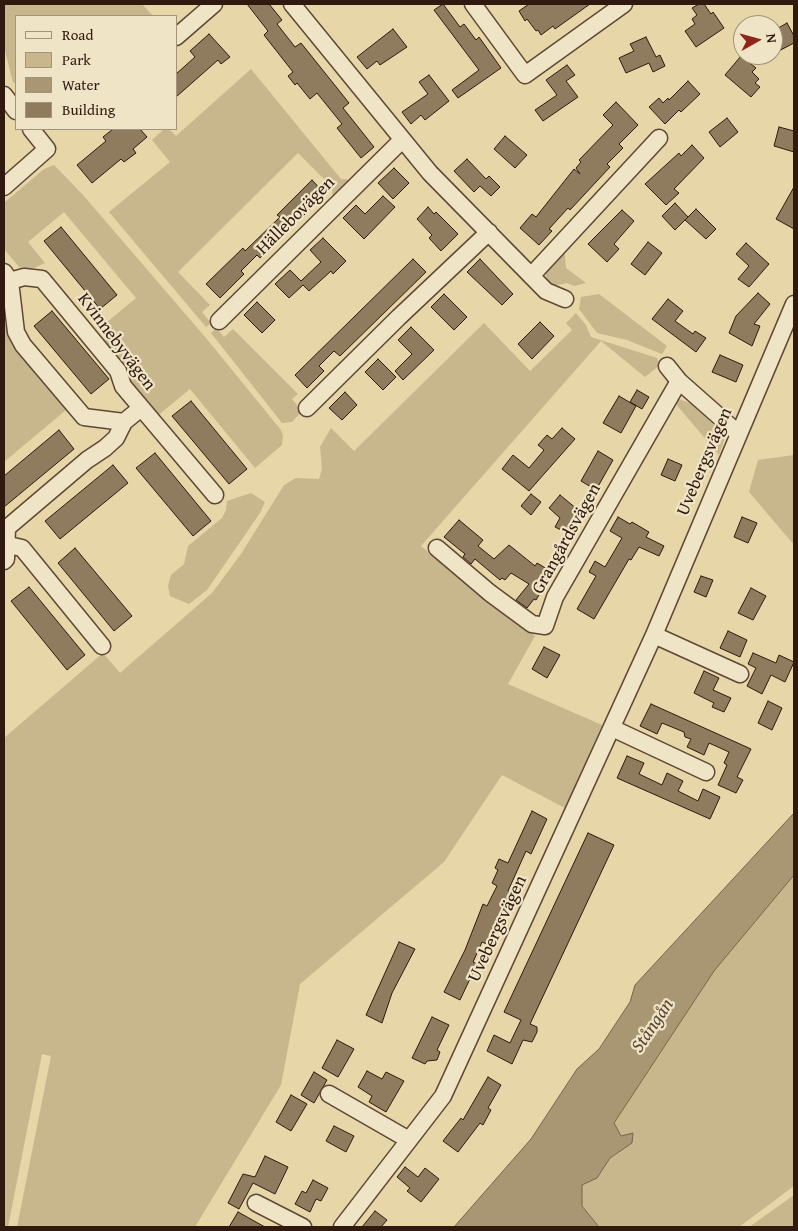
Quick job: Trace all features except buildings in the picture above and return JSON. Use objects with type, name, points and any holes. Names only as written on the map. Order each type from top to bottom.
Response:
[{"type":"street","points":[[178,34],[214,4]]},
{"type":"street","points":[[292,4],[402,140],[546,291],[565,299]]},
{"type":"street","points":[[473,4],[525,75],[624,4]]},
{"type":"street","points":[[4,95],[15,110]]},
{"type":"street","points":[[4,187],[47,149],[32,130]]},
{"type":"street","points":[[532,276],[659,138]]},
{"type":"street","name":"Hällebovägen","points":[[219,321],[402,140]]},
{"type":"street","points":[[307,408],[489,232]]},
{"type":"street","name":"Kvinnebyvägen","points":[[124,422],[84,417],[23,345],[16,332],[7,276],[42,279],[118,371],[123,386],[215,495]]},
{"type":"street","name":"Uvebergsvägen","points":[[342,1227],[443,1096],[654,635],[794,304]]},
{"type":"street","points":[[667,366],[679,382],[739,434]]},
{"type":"street","name":"Grangårdsvägen","points":[[437,548],[490,593],[532,624],[545,626],[555,597],[679,382]]},
{"type":"street","name":"Kvinnebyvägen","points":[[4,561],[6,559],[7,528],[87,460],[105,448],[116,438],[124,422],[141,408]]},
{"type":"street","points":[[5,544],[22,548],[102,646]]},
{"type":"street","points":[[654,635],[740,674]]},
{"type":"street","points":[[612,728],[706,772]]},
{"type":"street","points":[[329,1094],[409,1140]]},
{"type":"street","points":[[256,1203],[303,1227]]},
{"type":"green space","points":[[4,4],[142,4],[152,15],[15,15],[15,82],[13,83],[4,46]]},
{"type":"green space","points":[[251,69],[341,179],[352,180],[333,199],[332,187],[298,153],[178,272],[210,305],[202,312],[211,323],[206,327],[109,212],[170,162],[152,140],[163,130],[170,130],[176,136]]},
{"type":"green space","points":[[54,165],[83,195],[206,338],[281,430],[283,436],[282,445],[255,468],[190,389],[156,417],[100,342],[108,336],[101,327],[136,298],[64,212],[28,242],[45,263],[32,269],[19,267],[4,249],[4,203],[44,169]]},
{"type":"green space","points":[[564,247],[566,268],[586,283],[574,286],[567,283],[552,286],[547,281],[545,270]]},
{"type":"green space","points":[[599,294],[667,346],[662,354],[627,340],[597,333],[579,309],[581,297]]},
{"type":"green space","points":[[576,313],[586,325],[591,337],[657,358],[660,365],[645,377],[601,341],[421,546],[535,636],[508,684],[602,725],[565,808],[502,775],[444,862],[300,984],[281,1085],[195,1227],[17,1227],[51,1056],[42,1054],[8,1227],[4,1227],[4,738],[103,653],[120,673],[212,593],[241,554],[284,485],[296,478],[319,479],[322,469],[320,447],[331,428],[354,451],[484,323],[530,371],[572,330],[566,323]]},
{"type":"green space","points":[[7,324],[10,333],[66,410],[4,462],[4,326]]},
{"type":"green space","points":[[216,328],[224,337],[233,329],[298,394],[292,399],[302,411],[292,422],[282,423],[211,333]]},
{"type":"green space","points":[[679,399],[692,404],[719,430],[724,440],[719,455],[675,403]]},
{"type":"green space","points":[[794,455],[794,545],[749,492],[758,460]]},
{"type":"green space","points":[[251,493],[265,502],[260,513],[207,590],[189,604],[170,596],[168,586],[171,575],[184,564],[188,546],[222,518],[226,510],[227,501]]},
{"type":"green space","points":[[794,875],[794,1186],[739,1227],[599,1227],[582,1206],[582,1185],[597,1178],[610,1158],[632,1143],[621,1136],[614,1123],[714,971]]},
{"type":"green space","points":[[794,1195],[794,1227],[749,1227]]},
{"type":"water","name":"Stångån","points":[[794,813],[794,875],[714,971],[614,1123],[621,1136],[633,1133],[632,1143],[610,1158],[597,1178],[582,1185],[582,1206],[599,1227],[454,1227],[531,1139],[577,1069],[599,1049],[630,1002],[635,985]]}]
